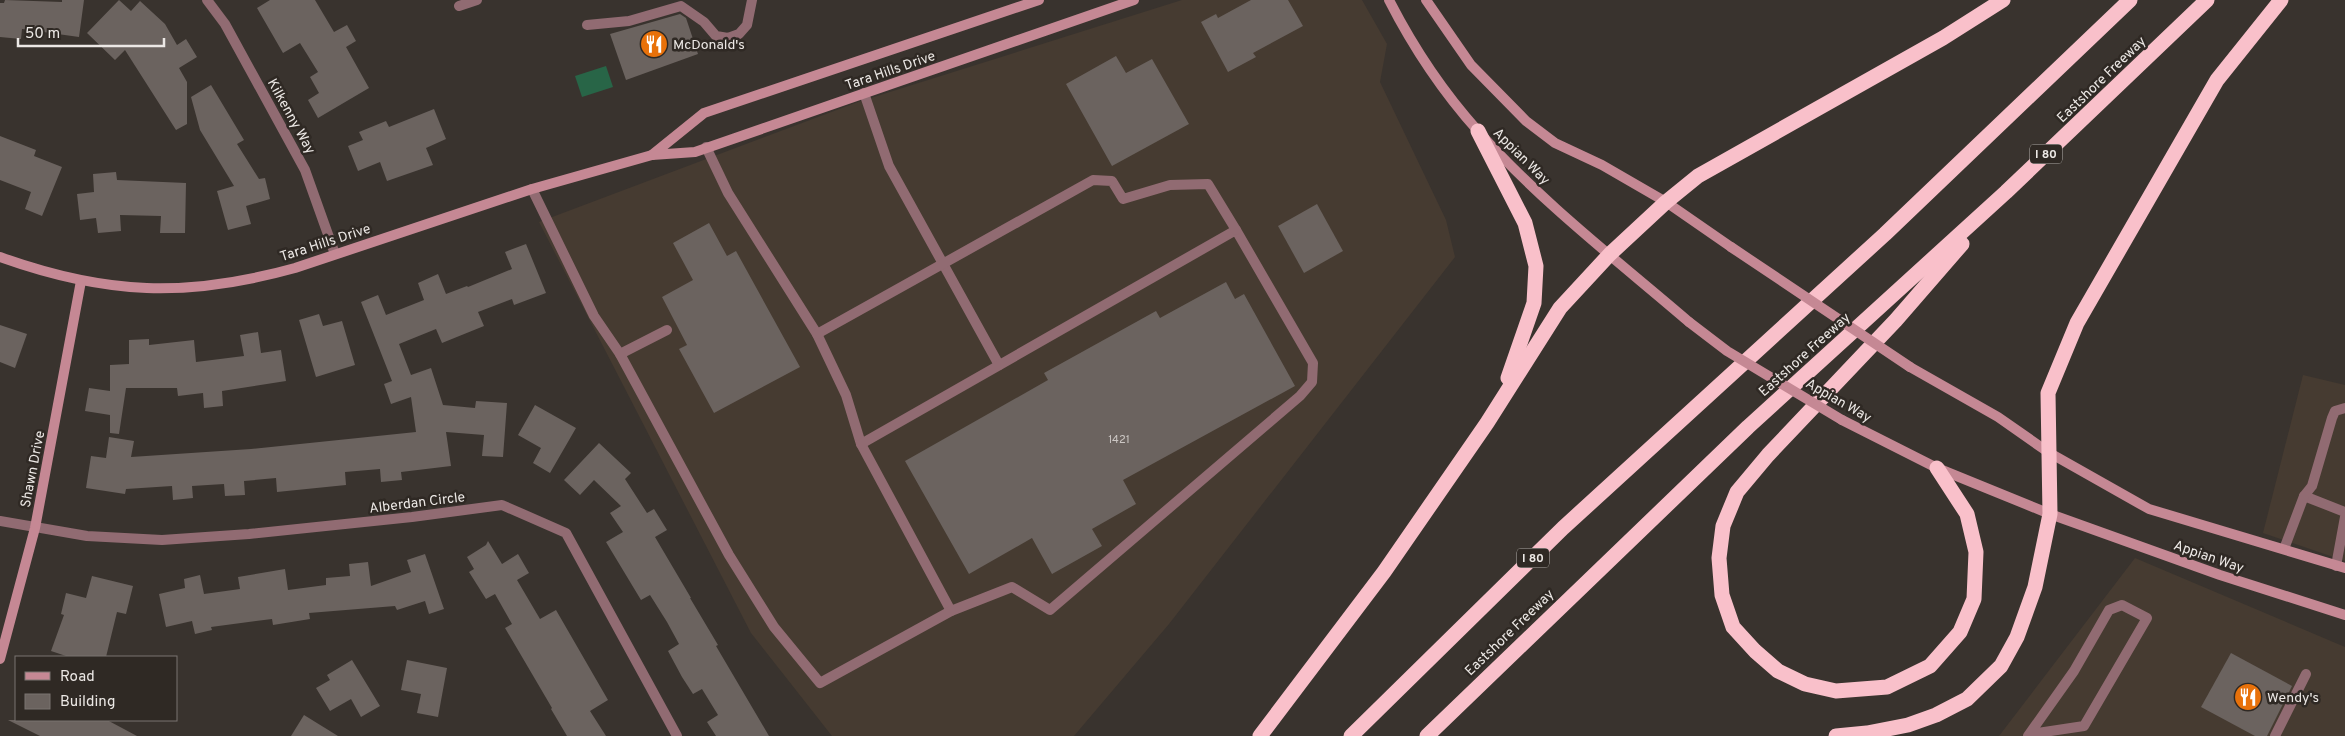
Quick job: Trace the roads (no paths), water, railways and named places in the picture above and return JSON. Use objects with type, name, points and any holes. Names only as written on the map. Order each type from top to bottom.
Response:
[{"type":"highway","points":[[1260,736],[1384,572],[1486,424],[1560,308],[1610,254],[1666,202],[1698,176],[1943,38],[2002,0]]},
{"type":"highway","name":"I 80","points":[[1351,736],[1564,528],[1878,240],[2130,0]]},
{"type":"highway","name":"Eastshore Freeway","points":[[1427,736],[1748,427],[2006,192],[2207,0]]},
{"type":"highway","points":[[1836,736],[1868,733],[1908,725],[1936,715],[1967,699],[2001,666],[2017,637],[2035,587],[2050,514],[2048,393],[2077,323],[2217,80],[2281,0]]},
{"type":"highway","points":[[1478,131],[1525,223],[1536,266],[1534,304],[1512,368],[1486,424]]},
{"type":"highway","points":[[1937,468],[1967,514],[1976,552],[1974,599],[1960,632],[1930,666],[1887,686],[1836,691],[1805,684],[1778,671],[1755,651],[1733,627],[1722,595],[1718,558],[1723,526],[1737,492],[1768,455],[1896,320],[2006,192]]},
{"type":"main road","name":"Tara Hills Drive","points":[[652,155],[704,113],[1039,0]]},
{"type":"main road","name":"Tara Hills Drive","points":[[0,257],[30,268],[81,281],[124,288],[152,290],[209,287],[255,279],[532,189],[652,155],[695,152],[1134,0]]},
{"type":"main road","name":"Appian Way","points":[[1388,0],[1434,76],[1478,131],[1534,188],[1689,322],[1727,351],[1842,420],[1937,468],[2050,514],[2220,575],[2345,615]]},
{"type":"main road","name":"Appian Way","points":[[1426,0],[1471,64],[1526,121],[1555,143],[1602,165],[1666,202],[1910,367],[1998,417],[2048,452],[2149,509],[2340,567]]},
{"type":"main road","name":"Shawn Drive","points":[[0,659],[35,528],[81,281]]},
{"type":"street","name":"Kilkenny Way","points":[[207,0],[226,24],[305,170],[335,254]]},
{"type":"street","points":[[459,6],[478,0]]},
{"type":"street","points":[[587,25],[630,21],[681,6],[704,22],[716,36],[728,38],[739,34],[747,25],[752,0]]},
{"type":"street","points":[[864,93],[889,166],[1000,365]]},
{"type":"street","points":[[706,147],[728,192],[817,334],[846,395],[861,444],[951,610]]},
{"type":"street","points":[[532,189],[594,316],[620,354],[729,555],[774,627],[820,683],[951,610],[1012,587],[1050,610],[1300,396],[1312,382],[1313,363],[1208,184],[1170,185],[1123,199],[1112,181],[1093,180],[817,334]]},
{"type":"street","points":[[861,444],[1236,230]]},
{"type":"street","points":[[620,354],[667,330]]},
{"type":"street","points":[[2284,549],[2304,496],[2312,486],[2335,411],[2345,408]]},
{"type":"street","points":[[2304,496],[2345,512]]},
{"type":"street","name":"Alberdan Circle","points":[[0,521],[87,536],[162,540],[249,534],[412,517],[502,505],[566,533],[677,736]]},
{"type":"street","points":[[2340,567],[2345,517]]},
{"type":"street","points":[[2122,605],[2147,618],[2084,726],[2030,735],[2074,671],[2109,610],[2122,605]]},
{"type":"street","points":[[2275,736],[2306,674]]},
{"type":"place","name":"McDonald's","points":[[654,44]]},
{"type":"place","name":"Wendy's","points":[[2248,697]]}]
